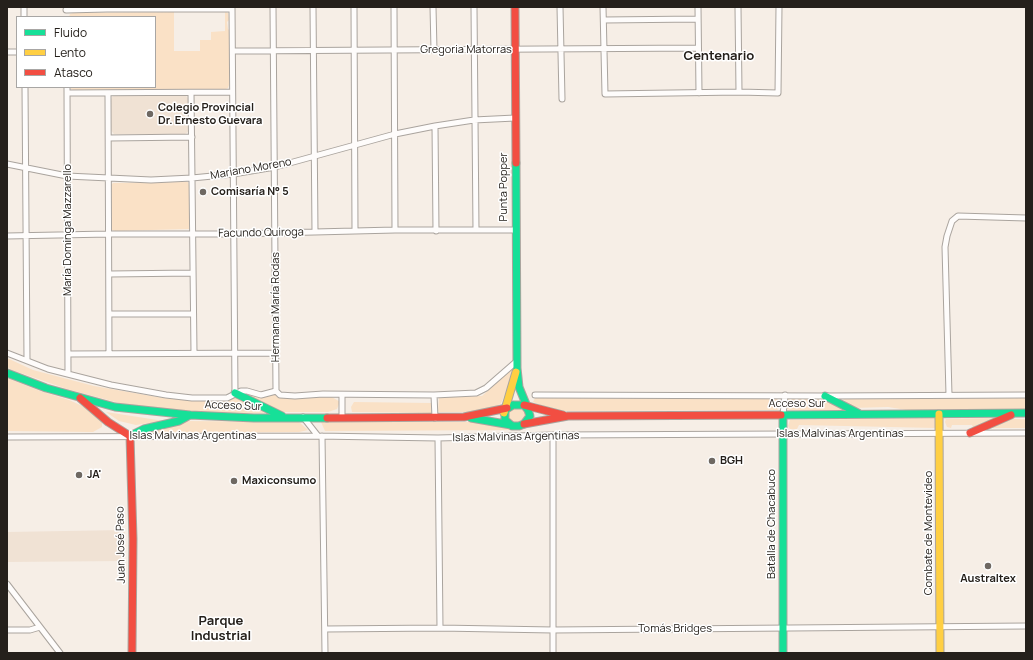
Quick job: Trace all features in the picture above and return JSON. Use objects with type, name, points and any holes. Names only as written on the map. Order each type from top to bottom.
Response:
[{"type":"main road","name":"Punta Popper","points":[[515,7],[517,364],[519,387],[527,407]]},
{"type":"main road","name":"Punta Popper","points":[[505,410],[513,385],[517,364]]},
{"type":"main road","name":"Acceso Sur","points":[[7,373],[46,388],[115,407],[190,415],[284,418],[435,418],[464,417],[505,410]]},
{"type":"main road","points":[[519,387],[532,403],[552,413]]},
{"type":"main road","points":[[235,393],[284,418]]},
{"type":"main road","points":[[826,396],[861,415]]},
{"type":"main road","points":[[80,398],[108,422],[130,436],[144,429],[180,421],[190,415]]},
{"type":"main road","points":[[513,405],[527,407],[530,416],[524,424],[512,426],[505,420],[505,410],[513,405]]},
{"type":"main road","name":"Acceso Sur","points":[[527,407],[568,416]]},
{"type":"main road","name":"Combate de Montevideo","points":[[939,414],[940,653]]},
{"type":"main road","points":[[970,433],[1014,414]]},
{"type":"main road","name":"Acceso Sur","points":[[524,424],[568,416],[1026,414]]},
{"type":"main road","name":"Batalla de Chacabuco","points":[[783,415],[783,653]]},
{"type":"main road","name":"Acceso Sur","points":[[464,417],[512,426]]},
{"type":"main road","name":"Juan José Paso","points":[[130,436],[133,539],[132,653]]},
{"type":"street","name":"Hermana María Rodas","points":[[273,7],[276,391]]},
{"type":"street","points":[[313,7],[315,232]]},
{"type":"street","points":[[354,7],[355,231]]},
{"type":"street","points":[[394,7],[395,230]]},
{"type":"street","points":[[433,7],[434,50]]},
{"type":"street","points":[[474,7],[476,230]]},
{"type":"street","points":[[560,7],[562,99]]},
{"type":"street","points":[[603,7],[605,94],[739,92],[778,93],[780,7]]},
{"type":"street","points":[[698,7],[699,93]]},
{"type":"street","points":[[738,7],[739,92]]},
{"type":"street","points":[[66,9],[232,8],[235,393]]},
{"type":"street","points":[[604,20],[698,19]]},
{"type":"street","name":"Gregoria Matorras","points":[[233,51],[698,48]]},
{"type":"street","points":[[25,88],[27,360]]},
{"type":"street","name":"María Dominga Mazzarello","points":[[67,88],[68,374]]},
{"type":"street","points":[[67,93],[108,94],[232,92]]},
{"type":"street","points":[[192,93],[194,353]]},
{"type":"street","points":[[108,94],[110,274],[109,354]]},
{"type":"street","name":"Mariano Moreno","points":[[7,164],[67,176],[151,180],[192,178],[233,174],[275,167],[395,134],[435,126],[474,120],[515,118]]},
{"type":"street","points":[[435,126],[436,231]]},
{"type":"street","points":[[109,138],[192,136]]},
{"type":"street","points":[[949,395],[946,247],[947,236],[952,221],[958,216],[1026,218]]},
{"type":"street","name":"Facundo Quiroga","points":[[7,236],[192,233],[234,234],[395,230],[516,230]]},
{"type":"street","points":[[110,274],[193,273]]},
{"type":"street","points":[[109,314],[193,314]]},
{"type":"street","points":[[7,353],[48,369],[111,385],[192,398],[227,398],[235,393],[247,391],[265,395],[276,391],[280,395],[285,396],[322,394],[434,395],[476,393],[481,392],[517,364]]},
{"type":"street","points":[[68,354],[276,353]]},
{"type":"street","points":[[342,395],[342,417]]},
{"type":"street","points":[[434,395],[435,418]]},
{"type":"street","points":[[535,395],[1026,395]]},
{"type":"street","name":"Batalla de Chacabuco","points":[[783,415],[784,395]]},
{"type":"street","points":[[303,417],[320,436],[325,653]]},
{"type":"street","name":"Islas Malvinas Argentinas","points":[[7,437],[320,436],[438,438],[553,435],[1026,433]]},
{"type":"street","points":[[553,435],[553,653]]},
{"type":"street","points":[[438,438],[440,628]]},
{"type":"street","points":[[7,584],[60,653]]},
{"type":"street","name":"Tomás Bridges","points":[[325,629],[440,628],[553,630],[1026,626]]},
{"type":"street","points":[[7,630],[30,630],[40,627]]},
{"type":"shaded area","points":[[174,12],[174,51],[200,51],[200,40],[211,40],[211,32],[225,31],[225,12],[228,13],[228,88],[71,89],[156,88],[156,16],[69,16],[73,13]]},
{"type":"shaded area","name":"Colegio Provincial Dr. Ernesto Guevara","points":[[115,95],[186,96],[189,99],[189,131],[185,134],[114,134],[111,130],[111,100]]},
{"type":"shaded area","points":[[188,182],[189,229],[112,230],[111,185],[113,183]]},
{"type":"shaded area","points":[[7,358],[33,370],[94,386],[163,398],[218,401],[235,397],[270,413],[221,414],[123,404],[67,389],[12,370],[7,367]]},
{"type":"shaded area","points":[[514,367],[513,374],[502,401],[494,408],[482,412],[438,411],[439,397],[482,396]]},
{"type":"shaded area","points":[[7,378],[87,408],[100,419],[102,427],[93,432],[7,431]]},
{"type":"shaded area","points":[[242,393],[276,395],[278,397],[330,396],[340,402],[337,409],[328,412],[278,412]]},
{"type":"shaded area","points":[[535,398],[779,399],[781,405],[777,410],[555,411],[533,402]]},
{"type":"shaded area","points":[[790,398],[826,398],[845,410],[790,410],[786,407],[786,401]]},
{"type":"shaded area","points":[[1026,398],[1026,409],[907,410],[888,407],[852,408],[843,399]]},
{"type":"shaded area","points":[[354,402],[431,403],[431,413],[352,412],[351,407]]},
{"type":"shaded area","points":[[513,408],[522,408],[527,414],[523,421],[515,423],[509,419],[507,413]]},
{"type":"shaded area","points":[[106,412],[164,421],[136,425],[119,421]]},
{"type":"shaded area","points":[[936,418],[936,428],[799,425],[797,429],[790,429],[788,426],[790,420]]},
{"type":"shaded area","points":[[997,418],[973,428],[972,425],[952,425],[951,428],[947,427],[945,422],[946,419]]},
{"type":"shaded area","points":[[1010,419],[1026,419],[1026,428],[985,428]]},
{"type":"shaded area","points":[[185,421],[299,422],[308,430],[299,432],[141,433]]},
{"type":"shaded area","points":[[321,422],[486,422],[518,430],[325,431]]},
{"type":"shaded area","points":[[125,530],[125,561],[7,562],[7,532]]},
{"type":"traffic: fast","points":[[516,163],[517,368],[519,387],[528,409]]},
{"type":"traffic: fast","points":[[7,373],[46,388],[115,407],[190,415],[254,418],[327,418]]},
{"type":"traffic: fast","points":[[235,393],[282,416]]},
{"type":"traffic: fast","points":[[825,396],[858,413]]},
{"type":"traffic: fast","points":[[513,405],[524,405],[528,410],[530,416],[524,424],[512,426],[505,420],[505,410],[513,405]]},
{"type":"traffic: fast","points":[[781,415],[1026,413]]},
{"type":"traffic: fast","points":[[130,436],[144,429],[179,421],[190,415]]},
{"type":"traffic: fast","points":[[783,415],[783,653]]},
{"type":"traffic: fast","points":[[471,418],[511,425]]},
{"type":"traffic: slow","points":[[504,413],[516,372]]},
{"type":"traffic: slow","points":[[939,414],[940,653]]},
{"type":"traffic: jam","points":[[515,7],[516,163]]},
{"type":"traffic: jam","points":[[80,398],[108,422],[130,436]]},
{"type":"traffic: jam","points":[[524,405],[563,415]]},
{"type":"traffic: jam","points":[[327,418],[464,417],[507,408]]},
{"type":"traffic: jam","points":[[524,424],[568,416],[781,415]]},
{"type":"traffic: jam","points":[[970,433],[1011,415]]},
{"type":"traffic: jam","points":[[130,436],[133,539],[132,653]]},
{"type":"place","name":"Colegio Provincial Dr. Ernesto Guevara","points":[[150,114]]},
{"type":"place","name":"Comisaría N° 5","points":[[203,192]]},
{"type":"place","name":"BGH","points":[[712,461]]},
{"type":"place","name":"JA'","points":[[79,475]]},
{"type":"place","name":"Maxiconsumo","points":[[234,481]]},
{"type":"place","name":"Australtex","points":[[988,566]]},
{"type":"district","name":"Centenario","points":[[719,56]]},
{"type":"district","name":"Parque Industrial","points":[[221,628]]}]
